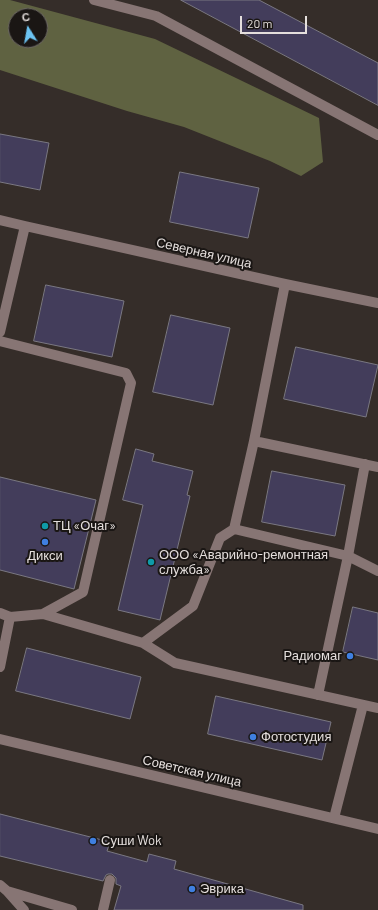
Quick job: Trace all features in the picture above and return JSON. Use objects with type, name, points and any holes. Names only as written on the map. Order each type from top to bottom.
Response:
[{"type":"street","points":[[94,0],[156,16],[378,135]]},
{"type":"street","name":"Северная улица","points":[[0,220],[285,284],[378,302]]},
{"type":"street","points":[[0,332],[25,226]]},
{"type":"street","points":[[144,643],[193,606],[220,538],[234,529],[254,441],[285,284]]},
{"type":"street","points":[[0,341],[126,373],[131,383],[83,592],[43,614]]},
{"type":"street","points":[[254,441],[378,467]]},
{"type":"street","points":[[318,694],[348,556],[365,464]]},
{"type":"street","points":[[234,529],[348,556],[378,571]]},
{"type":"street","points":[[0,613],[10,617],[43,614],[144,643],[175,663],[378,708]]},
{"type":"street","points":[[0,667],[10,617]]},
{"type":"street","points":[[334,818],[363,705]]},
{"type":"street","name":"Советская улица","points":[[0,739],[378,829]]},
{"type":"street","points":[[103,910],[110,880]]},
{"type":"street","points":[[3,888],[24,910]]},
{"type":"street","points":[[3,888],[72,910]]},
{"type":"green space","points":[[0,0],[10,0],[40,8],[8,8],[8,48],[48,48],[48,10],[155,39],[319,118],[323,162],[301,176],[270,161],[184,127],[127,111],[0,70]]},
{"type":"building","points":[[181,0],[259,0],[378,63],[378,105]]},
{"type":"building","points":[[0,134],[49,143],[40,190],[0,182]]},
{"type":"building","points":[[180,172],[259,188],[248,238],[170,222]]},
{"type":"building","points":[[46,285],[124,301],[112,357],[34,341]]},
{"type":"building","points":[[171,315],[230,328],[213,405],[153,392]]},
{"type":"building","points":[[296,347],[378,365],[366,417],[284,399]]},
{"type":"building","name":"ООО «Аварийно-ремонтная служба»","points":[[136,449],[154,454],[152,461],[193,471],[187,495],[190,496],[160,620],[118,610],[143,505],[123,500]]},
{"type":"building","points":[[272,471],[345,485],[335,536],[262,522]]},
{"type":"building","name":"ТЦ «Очаг»","points":[[0,477],[96,500],[74,589],[0,570]]},
{"type":"building","points":[[353,607],[378,613],[378,660],[343,652]]},
{"type":"building","points":[[27,648],[141,677],[130,719],[16,691]]},
{"type":"building","points":[[216,696],[331,722],[322,760],[208,734]]},
{"type":"building","points":[[0,814],[110,842],[107,851],[147,862],[149,854],[176,861],[174,869],[303,905],[303,910],[114,910],[121,886],[116,884],[116,878],[112,874],[106,875],[103,881],[0,856]]},
{"type":"place","name":"ТЦ «Очаг»","points":[[45,526]]},
{"type":"place","name":"Дикси","points":[[45,542]]},
{"type":"place","name":"ООО «Аварийно-ремонтная служба»","points":[[151,562]]},
{"type":"place","name":"Радиомаг","points":[[350,656]]},
{"type":"place","name":"Фотостудия","points":[[253,737]]},
{"type":"place","name":"Суши Wok","points":[[93,841]]},
{"type":"place","name":"Эврика","points":[[192,889]]}]
